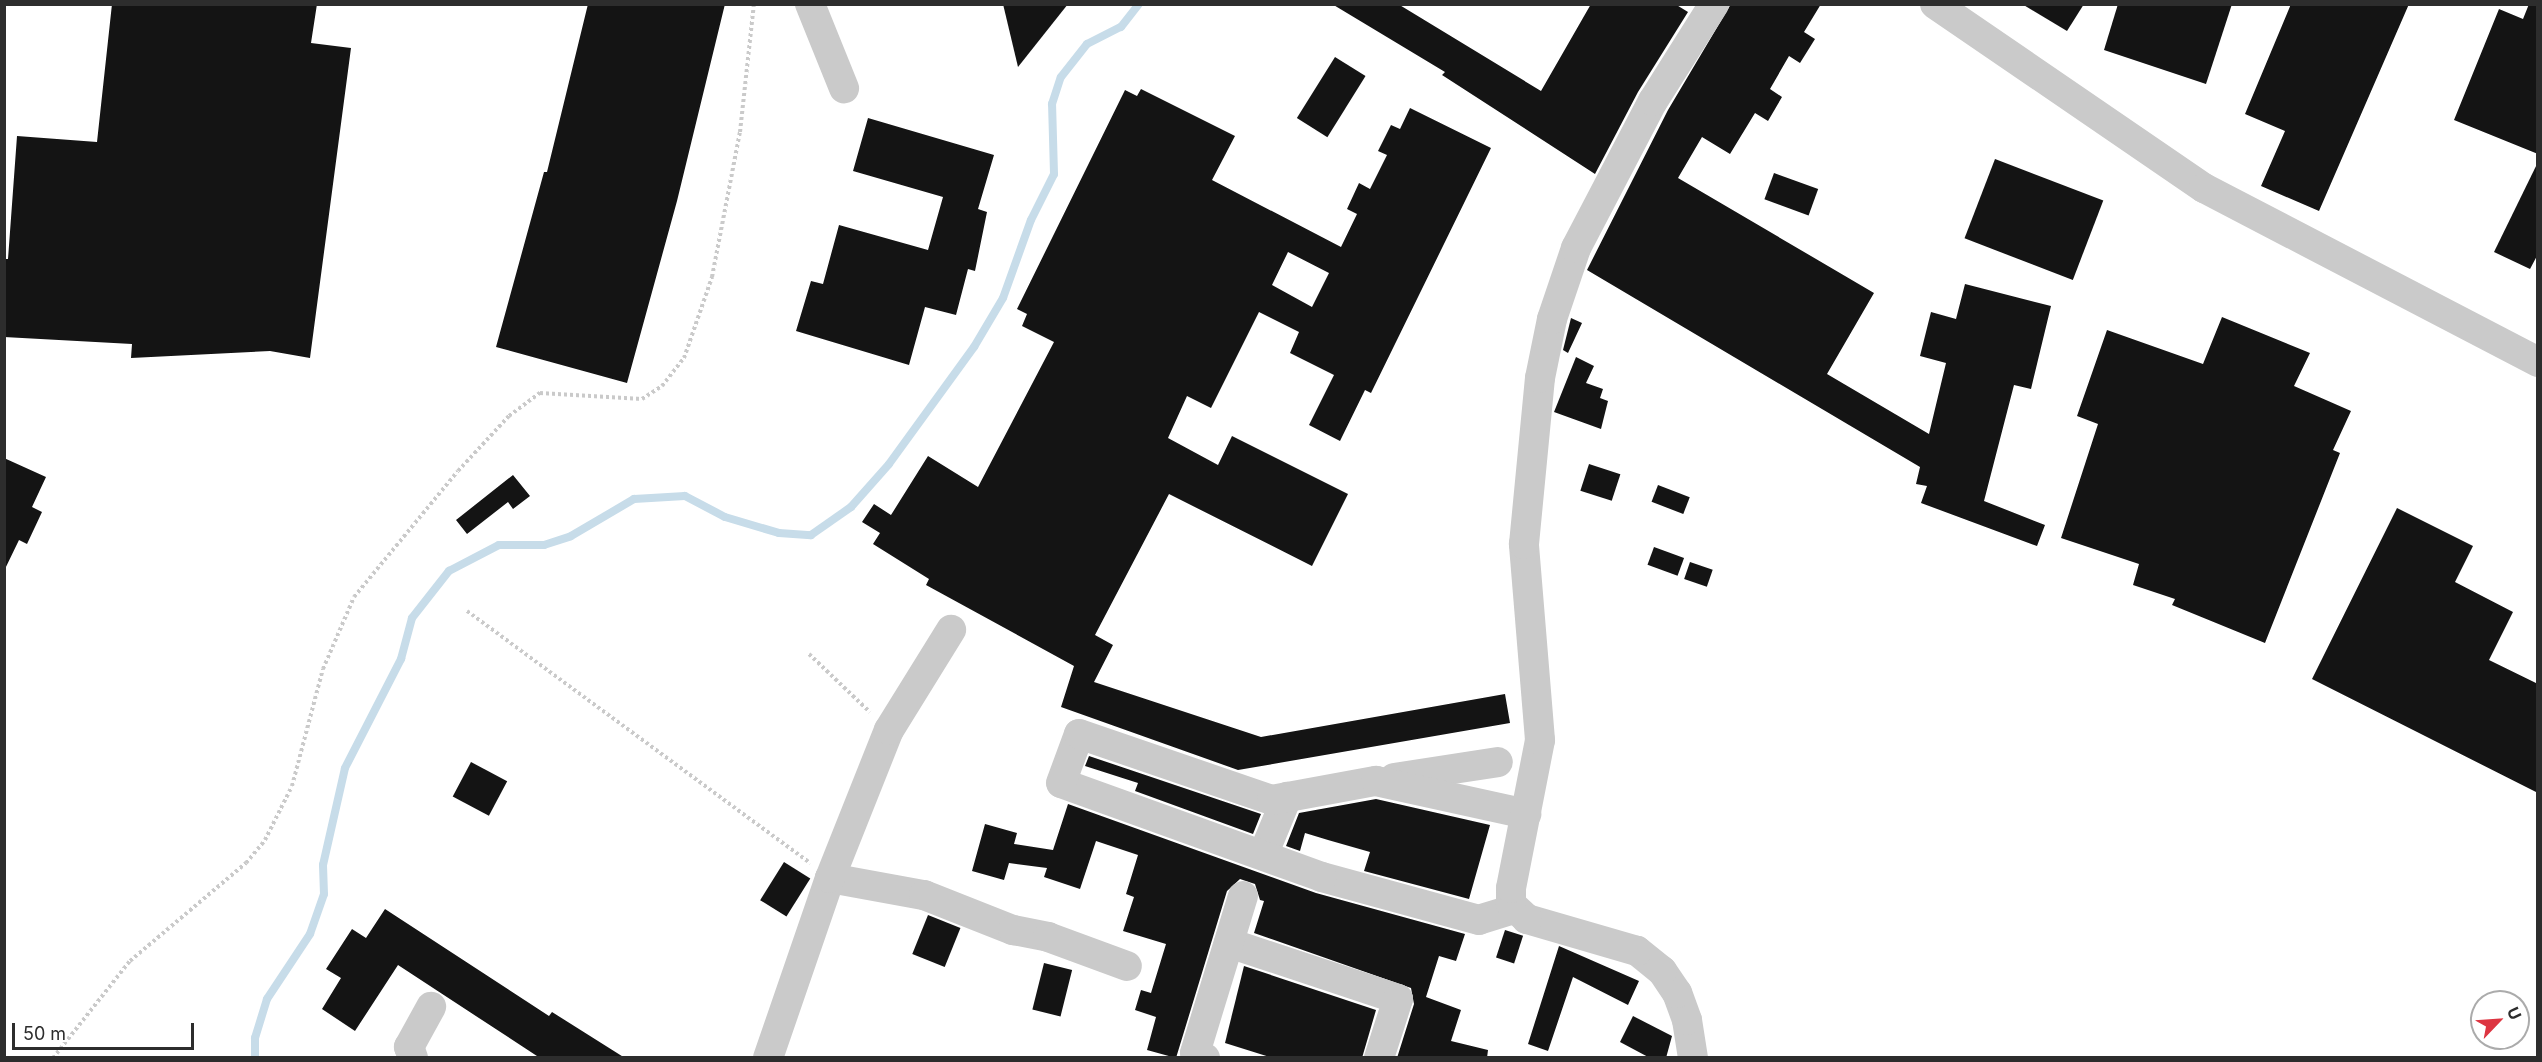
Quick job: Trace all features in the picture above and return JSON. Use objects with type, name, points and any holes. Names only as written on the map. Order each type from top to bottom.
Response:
[{"type":"street","points":[[810,4],[844,88]]},
{"type":"street","points":[[1693,1058],[1688,1020],[1677,993],[1662,971],[1637,951],[1527,919],[1514,909],[1511,888],[1541,722],[1524,544],[1537,402],[1552,319],[1576,249],[1597,208],[1653,101],[1714,4]]},
{"type":"street","points":[[1935,4],[2204,188],[2538,362]]},
{"type":"street","points":[[768,1058],[830,878],[889,730],[951,630]]},
{"type":"street","points":[[1498,762],[1272,800],[1079,734],[1061,783],[1322,877],[1479,920],[1514,909]]},
{"type":"street","points":[[1376,781],[1526,814]]},
{"type":"street","points":[[1263,855],[1287,797]]},
{"type":"street","points":[[830,878],[924,895],[1013,930],[1048,937],[1127,966]]},
{"type":"street","points":[[1204,1058],[1195,1053],[1243,896]]},
{"type":"street","points":[[1229,943],[1398,999],[1379,1058]]},
{"type":"street","points":[[413,1058],[410,1047],[431,1007]]},
{"type":"path","points":[[53,1058],[130,961],[246,863],[265,840],[292,786],[334,638],[354,597],[458,471],[509,416],[540,393],[642,399],[663,386],[684,358],[712,278],[740,132],[754,4]]},
{"type":"path","points":[[467,611],[830,878]]},
{"type":"path","points":[[809,654],[889,730]]},
{"type":"building","points":[[112,4],[317,4],[311,43],[351,48],[310,358],[270,351],[131,358],[132,344],[4,337],[4,259],[8,259],[17,136],[97,142]]},
{"type":"building","points":[[588,4],[725,4],[677,201],[627,383],[496,347],[544,172],[547,172]]},
{"type":"building","points":[[1003,4],[1068,4],[1018,67]]},
{"type":"building","points":[[1332,4],[1398,4],[1541,91],[1591,4],[1675,4],[1688,12],[1638,92],[1595,174],[1442,75],[1445,72]]},
{"type":"building","points":[[1731,4],[1821,4],[1804,32],[1815,39],[1800,63],[1789,56],[1770,89],[1782,97],[1768,121],[1755,113],[1730,154],[1702,137],[1678,178],[1874,293],[1827,374],[1929,434],[1946,363],[1920,356],[1931,312],[1956,319],[1965,284],[2051,306],[2031,389],[2014,385],[1984,501],[2045,525],[2037,546],[1921,503],[1927,486],[1916,484],[1920,467],[1587,270],[1668,110]]},
{"type":"building","points":[[2022,4],[2084,4],[2067,31]]},
{"type":"building","points":[[2118,4],[2232,4],[2206,84],[2104,50]]},
{"type":"building","points":[[2291,4],[2409,4],[2319,211],[2261,186],[2285,131],[2245,114]]},
{"type":"building","points":[[2529,4],[2538,4],[2538,154],[2454,120],[2499,9],[2523,19]]},
{"type":"building","points":[[1335,57],[1366,76],[1327,137],[1297,118]]},
{"type":"building","points":[[1141,89],[1235,136],[1212,180],[1341,247],[1357,214],[1347,209],[1359,183],[1370,189],[1387,155],[1378,151],[1391,125],[1400,129],[1410,108],[1491,148],[1371,393],[1365,390],[1340,441],[1309,425],[1334,375],[1290,353],[1299,332],[1259,312],[1211,408],[1187,396],[1168,438],[1218,465],[1232,436],[1348,494],[1312,566],[1169,494],[1095,635],[1113,645],[1094,682],[1261,737],[1505,694],[1510,723],[1238,770],[1061,707],[1074,666],[926,585],[929,579],[873,544],[880,533],[862,522],[874,504],[891,515],[928,456],[978,487],[1054,342],[1022,326],[1027,314],[1017,309],[1125,90],[1137,96]],"holes":[[[1288,252],[1329,273],[1312,307],[1272,285]]]},
{"type":"building","points":[[868,118],[994,155],[978,209],[987,212],[975,271],[968,269],[956,315],[925,307],[909,365],[796,331],[811,281],[823,284],[839,225],[928,250],[943,197],[853,171]]},
{"type":"building","points":[[1995,159],[2103,201],[2073,280],[1965,238]]},
{"type":"building","points":[[2538,162],[2538,254],[2530,269],[2494,252]]},
{"type":"building","points":[[1774,173],[1818,189],[1809,215],[1764,199]]},
{"type":"building","points":[[2222,317],[2310,353],[2294,386],[2351,411],[2333,450],[2340,453],[2265,643],[2172,605],[2175,599],[2133,585],[2139,564],[2061,538],[2098,424],[2077,416],[2107,330],[2203,364]]},
{"type":"building","points":[[1571,318],[1582,323],[1568,353],[1563,350]]},
{"type":"building","points":[[1576,357],[1594,366],[1586,383],[1603,389],[1600,398],[1608,401],[1601,429],[1554,412]]},
{"type":"building","points":[[4,458],[46,477],[32,507],[42,512],[27,544],[19,540],[4,571]]},
{"type":"building","points":[[1589,464],[1620,474],[1612,501],[1580,491]]},
{"type":"building","points":[[513,475],[530,496],[513,509],[508,502],[467,534],[456,520]]},
{"type":"building","points":[[1658,485],[1690,497],[1683,514],[1652,502]]},
{"type":"building","points":[[2397,508],[2473,546],[2455,582],[2513,612],[2489,660],[2538,684],[2538,793],[2312,679]]},
{"type":"building","points":[[1654,547],[1684,558],[1678,576],[1648,565]]},
{"type":"building","points":[[1690,562],[1713,570],[1707,587],[1684,579]]},
{"type":"building","points":[[1089,756],[1261,814],[1253,834],[1135,791],[1138,783],[1085,766]]},
{"type":"building","points":[[471,762],[507,781],[489,816],[453,796]]},
{"type":"building","points":[[1376,799],[1490,825],[1469,899],[1364,871],[1370,852],[1305,833],[1300,851],[1286,846],[1299,813]]},
{"type":"building","points":[[1068,804],[1316,893],[1465,934],[1456,961],[1439,956],[1426,997],[1461,1010],[1451,1041],[1488,1050],[1487,1058],[1397,1058],[1414,1004],[1411,988],[1254,933],[1264,901],[1260,900],[1255,884],[1240,879],[1227,891],[1176,1058],[1147,1050],[1156,1017],[1135,1010],[1141,990],[1151,993],[1166,944],[1123,931],[1134,897],[1126,894],[1138,855],[1096,841],[1080,889],[1044,877],[1047,868],[1009,863],[1004,880],[972,871],[985,824],[1017,833],[1014,844],[1053,850]]},
{"type":"building","points":[[784,862],[810,878],[786,917],[760,900]]},
{"type":"building","points":[[385,909],[549,1016],[552,1012],[625,1058],[540,1058],[398,965],[355,1031],[322,1009],[341,978],[326,969],[352,929],[366,938]]},
{"type":"building","points":[[928,915],[960,928],[945,967],[912,954]]},
{"type":"building","points":[[1505,930],[1523,936],[1514,963],[1496,958]]},
{"type":"building","points":[[1559,946],[1639,981],[1628,1005],[1573,977],[1548,1051],[1528,1044]]},
{"type":"building","points":[[1044,963],[1072,970],[1061,1017],[1032,1010]]},
{"type":"building","points":[[1244,966],[1376,1010],[1362,1058],[1273,1058],[1225,1043]]},
{"type":"building","points":[[1633,1016],[1672,1036],[1666,1058],[1650,1058],[1620,1042]]},
{"type":"waterway","points":[[255,1058],[255,1038],[267,999],[310,934],[324,894],[323,865],[345,768],[401,659],[412,618],[449,571],[499,545],[544,545],[571,536],[634,499],[685,496],[725,517],[779,533],[811,535],[851,507],[889,464],[974,347],[1003,298],[1031,220],[1054,174],[1052,104],[1061,77],[1087,44],[1121,27],[1139,4]]}]
